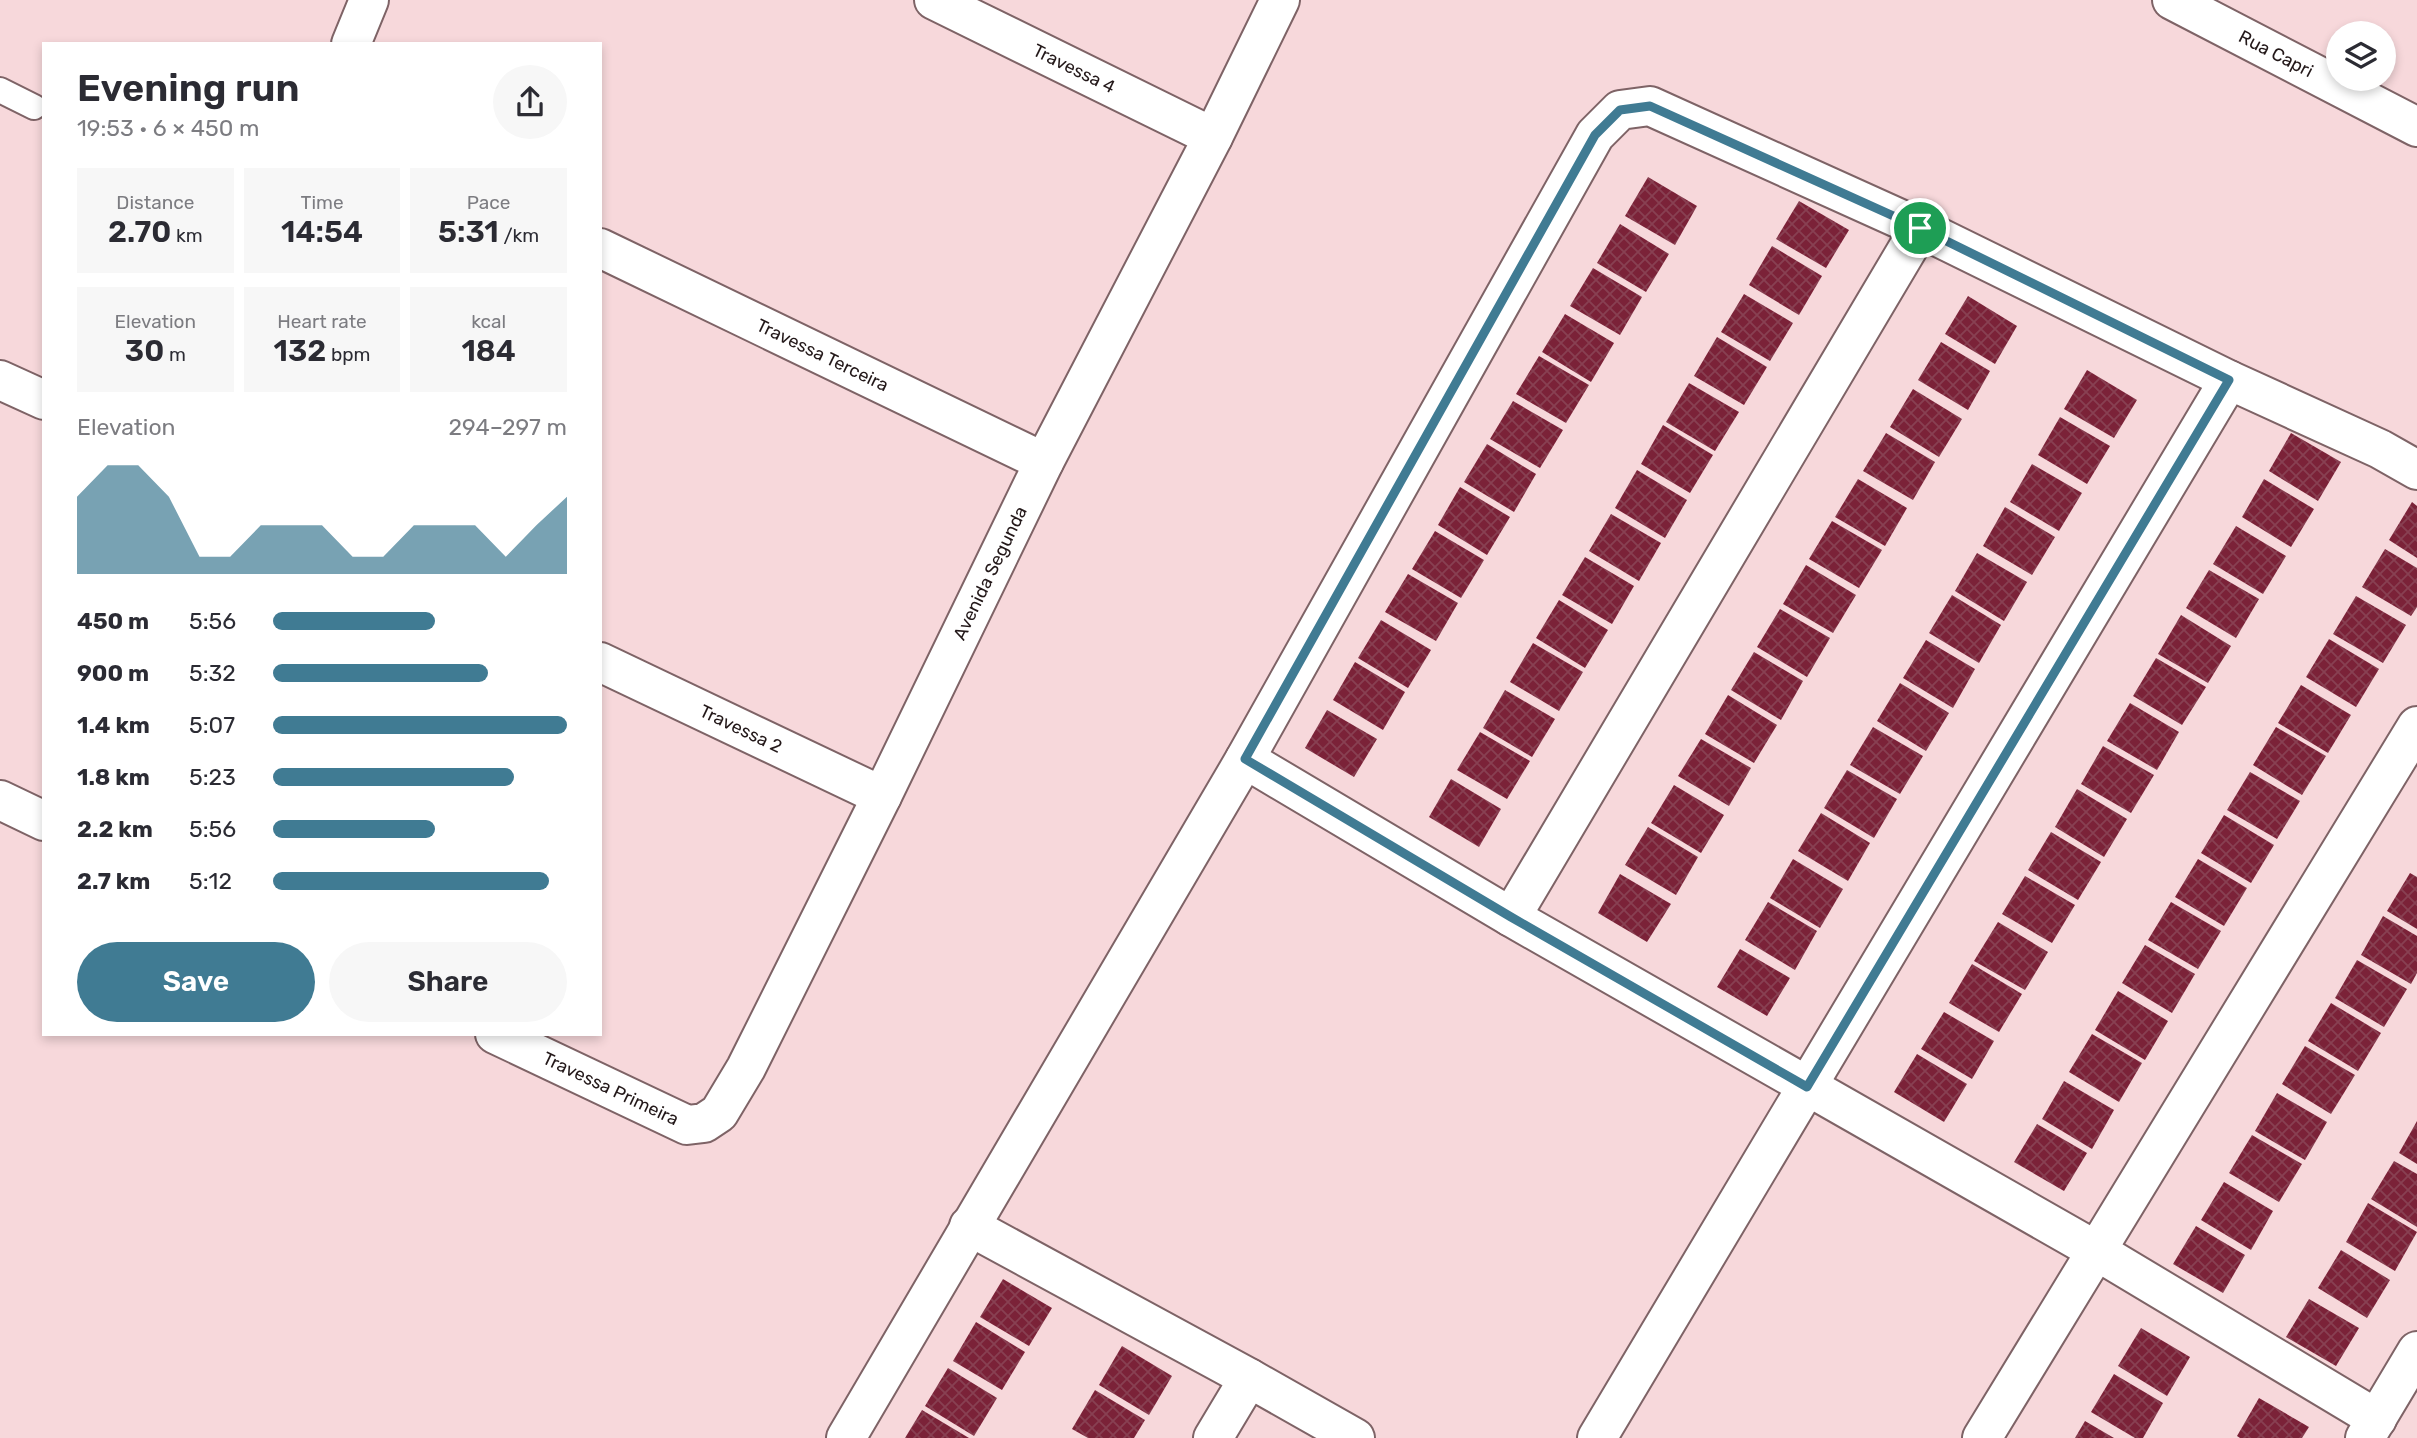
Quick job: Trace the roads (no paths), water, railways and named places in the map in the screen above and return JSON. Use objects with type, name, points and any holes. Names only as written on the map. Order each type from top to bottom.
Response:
[{"type":"street","points":[[352,42],[369,0]]},
{"type":"street","name":"Travessa 4","points":[[934,0],[1213,137]]},
{"type":"street","name":"Avenida Segunda","points":[[687,1125],[704,1123],[719,1113],[746,1068],[1044,462],[1213,137],[1279,0]]},
{"type":"street","name":"Rua Capri","points":[[2172,0],[2225,12],[2417,127]]},
{"type":"street","points":[[846,1438],[1245,759],[1595,135],[1620,110],[1650,106],[1920,228],[2229,380],[2380,449],[2417,470]]},
{"type":"street","points":[[1511,917],[1920,228]]},
{"type":"street","name":"Travessa Terceira","points":[[602,249],[1044,462]]},
{"type":"street","points":[[0,380],[42,399]]},
{"type":"street","points":[[1597,1438],[2229,380]]},
{"type":"street","name":"Travessa 2","points":[[602,663],[882,796]]},
{"type":"street","points":[[1982,1438],[2417,726]]},
{"type":"street","points":[[1245,759],[1511,917],[2095,1250],[2371,1429],[2417,1351]]},
{"type":"street","points":[[0,800],[40,810]]},
{"type":"street","name":"Travessa Primeira","points":[[499,1036],[687,1125]]},
{"type":"street","points":[[970,1226],[1355,1438]]},
{"type":"street","points":[[1213,1438],[1249,1378]]},
{"type":"lane","points":[[0,90],[34,107]]}]
